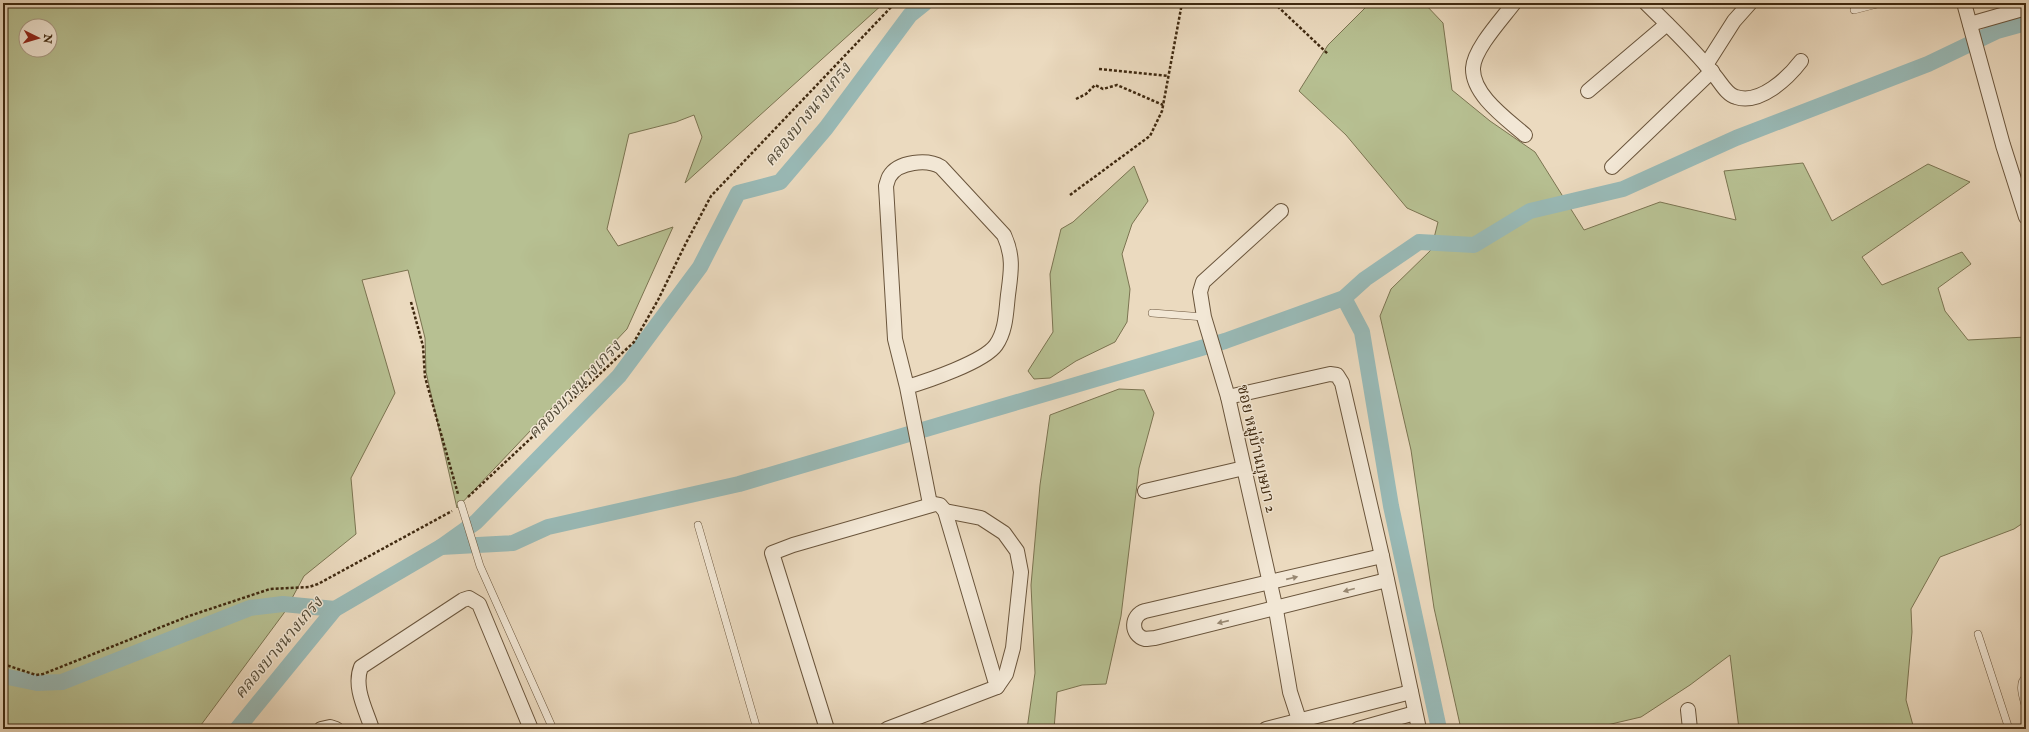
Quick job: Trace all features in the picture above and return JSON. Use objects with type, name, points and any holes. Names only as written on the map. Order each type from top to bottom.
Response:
[{"type":"street","points":[[1514,3],[1484,43],[1473,68],[1474,79],[1481,93],[1495,110],[1525,135]]},
{"type":"street","points":[[1646,3],[1709,68],[1728,92],[1734,97],[1742,99],[1751,98],[1766,92],[1790,75],[1801,61]]},
{"type":"street","points":[[1612,167],[1709,68],[1734,21],[1750,3]]},
{"type":"street","points":[[1964,3],[2003,145],[2026,217]]},
{"type":"street","points":[[1972,30],[2026,8]]},
{"type":"street","points":[[1588,91],[1667,24]]},
{"type":"street","points":[[907,387],[949,373],[995,346],[1005,320],[1010,287],[1012,262],[1009,246],[1004,235],[941,168],[934,163],[907,164],[895,170],[889,176],[886,186],[895,339],[907,387],[913,424],[930,504]]},
{"type":"street","name":"ซอย หมู่บ้านบุษบา 2","points":[[1281,211],[1203,282],[1200,292],[1208,333],[1228,397],[1268,583],[1276,610],[1296,725]]},
{"type":"street","points":[[1228,397],[1330,374],[1337,376],[1342,383],[1382,556],[1419,729]]},
{"type":"street","points":[[1145,491],[1244,468]]},
{"type":"street","points":[[827,729],[772,553],[793,545],[930,504],[940,505],[945,512],[996,687]]},
{"type":"street","points":[[887,729],[996,687],[1006,674],[1013,648],[1021,572],[1017,551],[1004,533],[981,518],[945,512]]},
{"type":"street","points":[[1382,556],[1139,613],[1135,618],[1134,626],[1138,635],[1145,639],[1155,638],[1276,610],[1387,580]]},
{"type":"street","points":[[372,729],[359,691],[358,676],[361,668],[463,600],[469,598],[479,604],[531,729]]},
{"type":"street","points":[[1266,729],[1296,725],[1411,692]]},
{"type":"street","points":[[1688,710],[1690,729]]},
{"type":"street","points":[[1358,729],[1415,713]]},
{"type":"street","points":[[321,729],[330,727],[336,729]]},
{"type":"lane","points":[[1854,10],[1881,3]]},
{"type":"lane","points":[[1152,313],[1204,317]]},
{"type":"lane","points":[[461,506],[480,566],[554,729]]},
{"type":"lane","points":[[698,525],[757,729]]},
{"type":"lane","points":[[1978,634],[2009,729]]},
{"type":"lane","points":[[2026,676],[2022,680],[2021,685],[2026,710]]},
{"type":"path","points":[[3,664],[36,675],[43,674],[189,616],[270,589],[314,585],[461,506],[634,342],[658,300],[711,196],[895,3]]},
{"type":"path","points":[[1070,195],[1150,136],[1159,120],[1163,105],[1182,3]]},
{"type":"path","points":[[1274,3],[1328,54]]},
{"type":"path","points":[[1099,69],[1168,76]]},
{"type":"path","points":[[1076,99],[1086,94],[1095,85],[1103,90],[1116,85],[1163,105]]},
{"type":"path","points":[[411,302],[422,346],[425,378],[437,415],[461,506]]},
{"type":"green space","points":[[3,3],[884,3],[685,183],[702,137],[694,115],[676,122],[629,134],[607,229],[618,246],[673,227],[627,329],[457,508],[426,372],[425,338],[408,270],[362,280],[395,393],[351,478],[356,534],[304,576],[284,613],[198,729],[3,729]]},
{"type":"green space","points":[[1370,3],[1424,3],[1443,23],[1452,90],[1490,121],[1535,152],[1584,230],[1660,202],[1736,220],[1724,171],[1803,163],[1832,221],[1928,164],[1970,182],[1862,257],[1882,285],[1962,252],[1971,264],[1938,288],[1945,311],[1968,340],[2026,337],[2026,521],[2014,529],[1940,557],[1911,609],[1912,632],[1906,700],[1914,729],[1739,729],[1730,655],[1690,685],[1641,717],[1590,729],[1544,729],[1540,727],[1536,729],[1461,729],[1434,608],[1411,450],[1380,316],[1391,289],[1431,250],[1438,222],[1407,208],[1346,135],[1299,91],[1328,45]]},
{"type":"green space","points":[[1134,166],[1148,201],[1132,224],[1122,254],[1130,289],[1127,322],[1115,342],[1076,361],[1050,378],[1034,379],[1028,371],[1053,332],[1050,274],[1061,229],[1073,222]]},
{"type":"green space","points":[[1119,389],[1144,390],[1154,413],[1139,468],[1121,616],[1106,684],[1082,685],[1057,692],[1054,729],[1027,729],[1035,673],[1031,585],[1040,485],[1050,415]]},
{"type":"waterway","name":"คลองบางนางเกรง","points":[[237,729],[335,609],[441,547],[476,522],[619,376],[700,267],[738,193],[780,182],[826,128],[910,15],[925,3]]},
{"type":"waterway","points":[[441,547],[513,543],[548,527],[739,484],[1225,341],[1344,298],[1365,279],[1419,242],[1474,245],[1530,211],[1623,189],[1736,138],[1928,64],[1997,31],[2026,23]]},
{"type":"waterway","points":[[1344,298],[1362,332],[1391,506],[1439,729]]},
{"type":"waterway","points":[[3,676],[37,683],[62,682],[250,608],[283,604],[335,609]]}]
